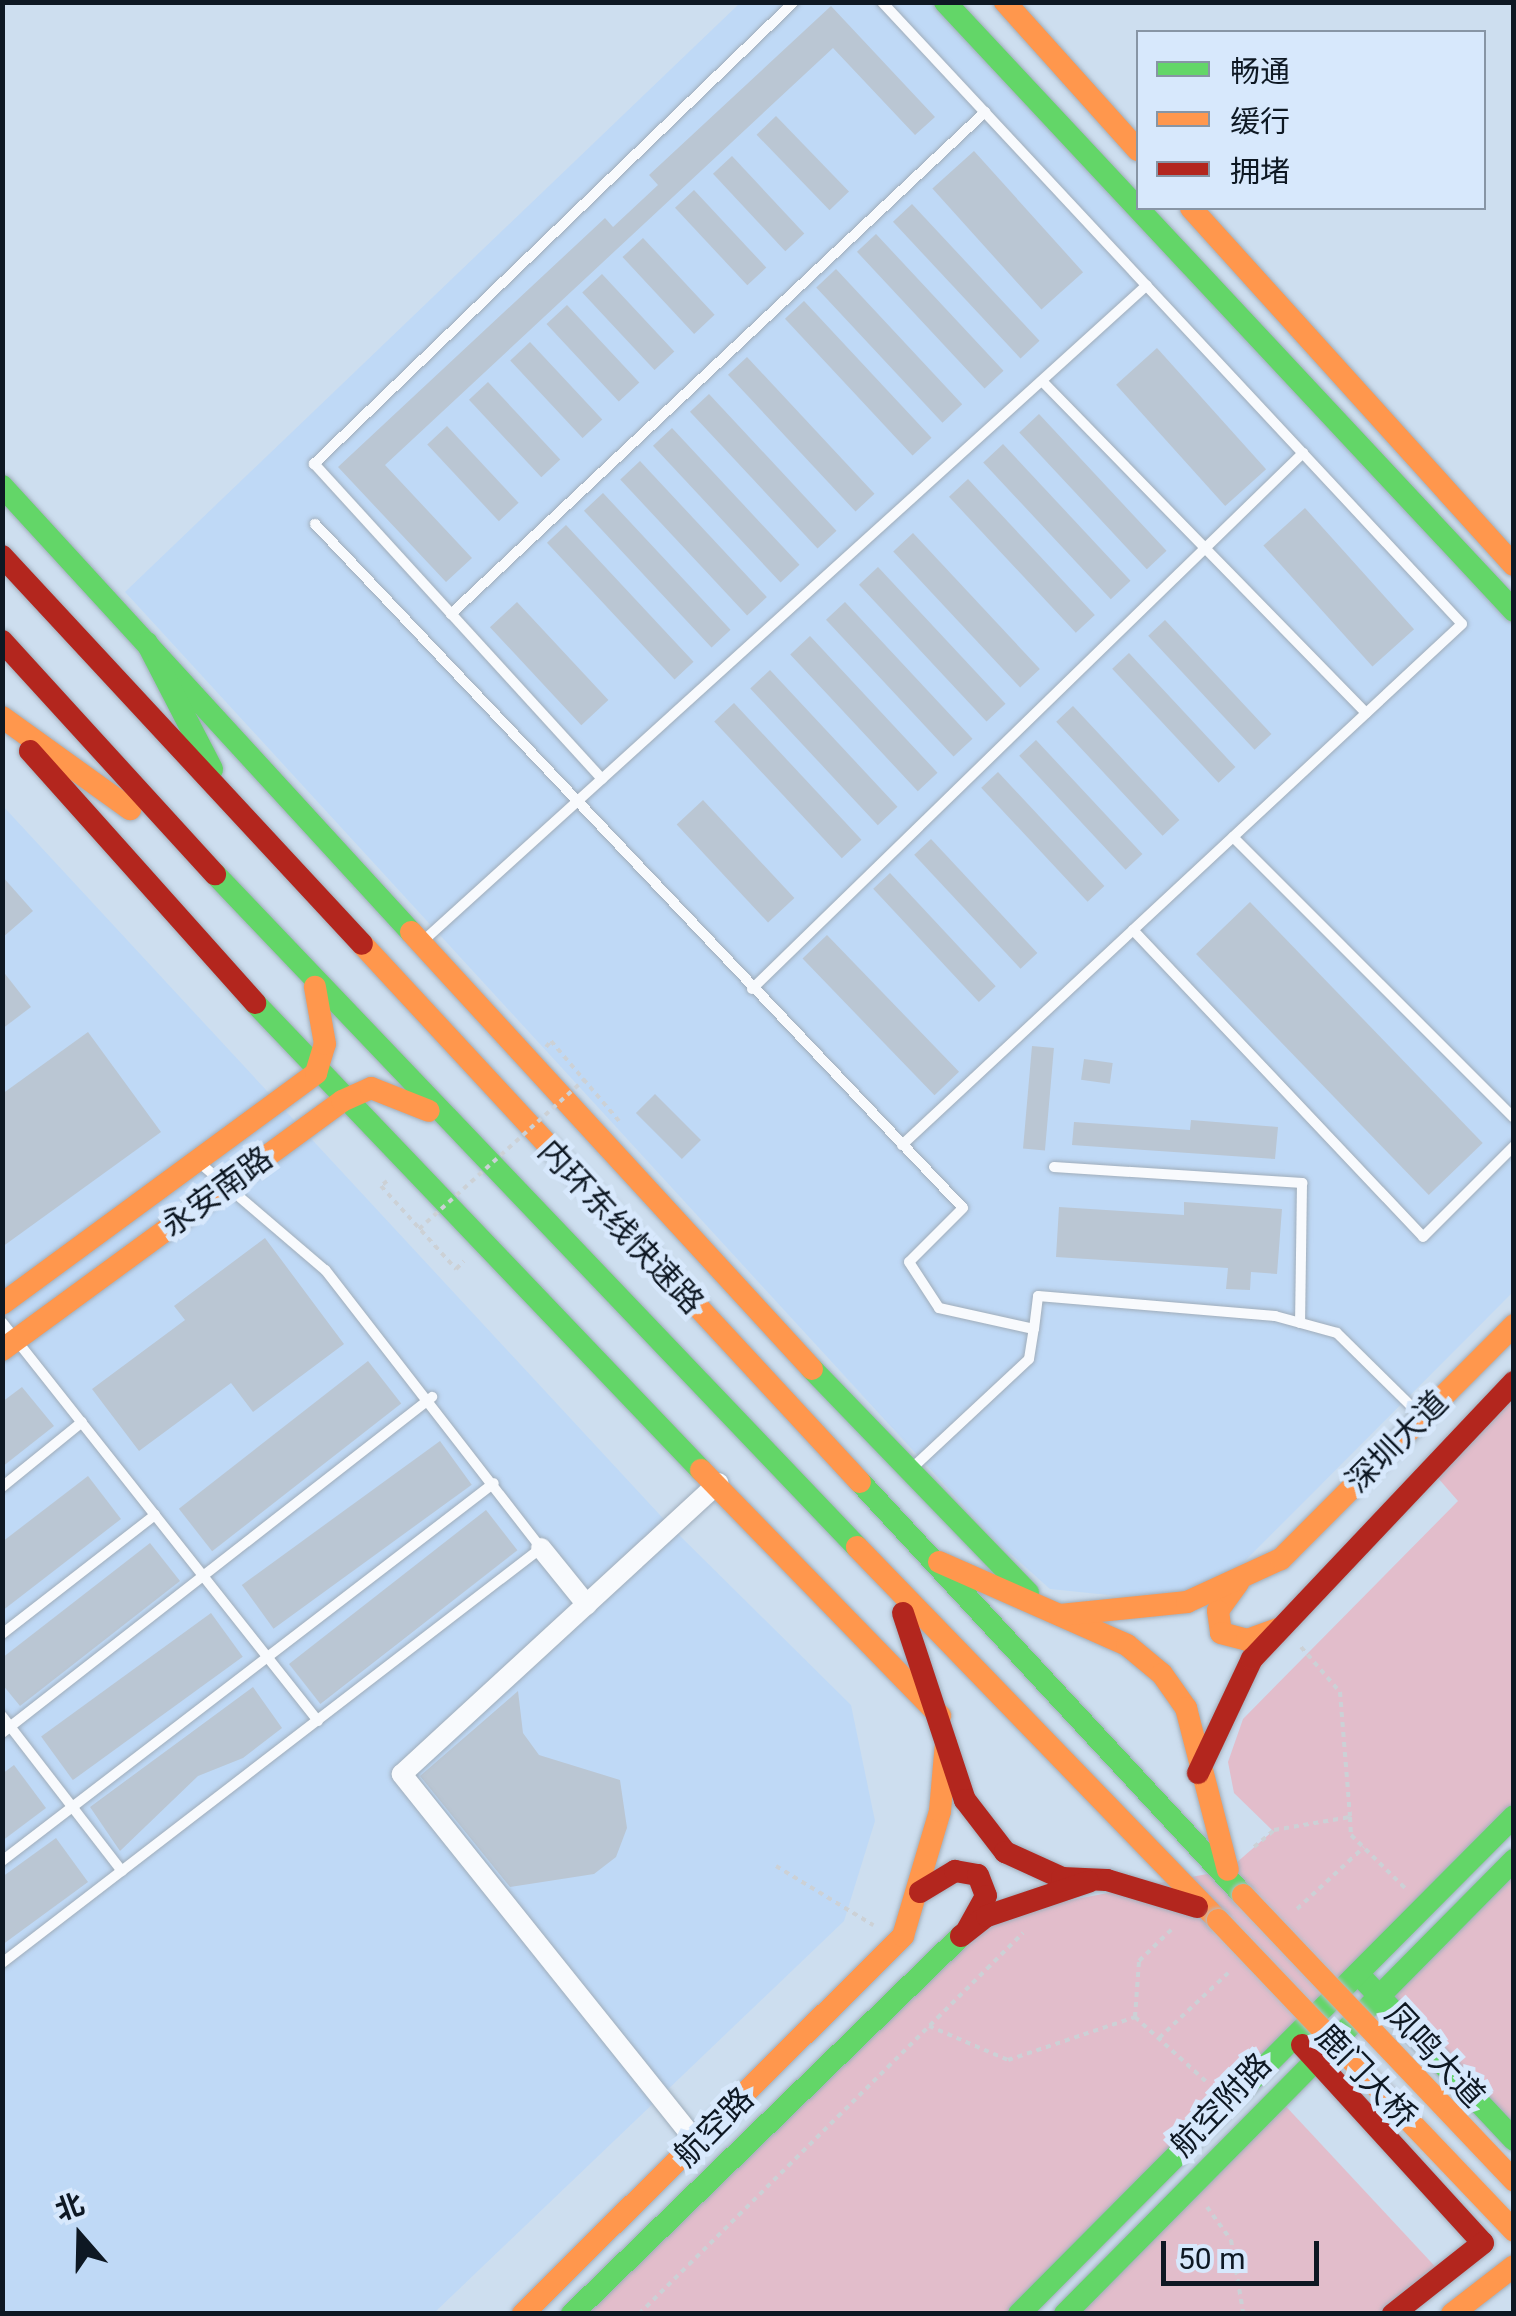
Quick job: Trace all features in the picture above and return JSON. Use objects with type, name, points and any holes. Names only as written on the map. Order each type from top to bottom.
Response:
[{"type":"main road","points":[[944,2],[1136,207]]},
{"type":"main road","points":[[1006,2],[1136,148]]},
{"type":"main road","points":[[1139,210],[1514,611]]},
{"type":"main road","points":[[1193,210],[1514,565]]},
{"type":"main road","points":[[2,486],[907,1473],[1050,1615]]},
{"type":"main road","name":"内环东线快速路","points":[[2,556],[237,816],[1235,1884]]},
{"type":"main road","name":"内环东线快速路","points":[[2,641],[188,851],[316,987],[1207,1913]]},
{"type":"main road","points":[[146,643],[237,816]]},
{"type":"main road","points":[[2,718],[188,851]]},
{"type":"main road","points":[[2,718],[342,1101],[719,1483],[945,1728]]},
{"type":"main road","points":[[316,987],[325,1044],[316,1072]]},
{"type":"main road","name":"永安南路","points":[[2,1304],[316,1072]]},
{"type":"main road","name":"永安南路","points":[[7,1337],[342,1101],[370,1088],[443,1119]]},
{"type":"main road","name":"深圳大道","points":[[1050,1615],[1132,1614],[1238,1583],[1281,1559],[1514,1325]]},
{"type":"main road","name":"深圳大道","points":[[1197,1777],[1219,1718],[1280,1627],[1514,1382]]},
{"type":"main road","points":[[927,1556],[1050,1615],[1127,1645],[1162,1674],[1186,1708],[1197,1777],[1235,1884]]},
{"type":"main road","points":[[1238,1583],[1218,1611],[1222,1634],[1247,1640],[1280,1627]]},
{"type":"main road","points":[[891,1584],[945,1728],[965,1800],[1005,1852],[1062,1878],[1108,1880],[1207,1913]]},
{"type":"main road","points":[[898,1940],[920,1892],[945,1728]]},
{"type":"main road","name":"航空附路","points":[[1019,2314],[1290,2034],[1514,1816]]},
{"type":"main road","name":"航空附路","points":[[1066,2314],[1514,1860]]},
{"type":"main road","points":[[920,1892],[955,1871],[978,1874],[986,1896],[965,1933]]},
{"type":"main road","name":"航空路","points":[[572,2314],[927,1964],[965,1933],[1053,1887],[1108,1880]]},
{"type":"main road","name":"鹿门大桥","points":[[1235,1884],[1514,2181]]},
{"type":"main road","name":"鹿门大桥","points":[[1207,1913],[1514,2231]]},
{"type":"main road","name":"航空路","points":[[523,2314],[698,2144],[898,1940]]},
{"type":"main road","name":"凤鸣大道","points":[[1354,1971],[1514,2140]]},
{"type":"main road","points":[[1290,2034],[1483,2243],[1511,2268],[1452,2314]]},
{"type":"main road","points":[[1400,2311],[1514,2216]]},
{"type":"street","points":[[698,2144],[402,1774],[719,1483]]},
{"type":"street","points":[[541,1548],[587,1605]]},
{"type":"lane","points":[[602,779],[314,464],[794,2]]},
{"type":"lane","points":[[882,2],[1462,624],[902,1145]]},
{"type":"lane","points":[[451,614],[985,112]]},
{"type":"lane","points":[[422,942],[1148,285]]},
{"type":"lane","points":[[1042,381],[1366,713]]},
{"type":"lane","points":[[752,989],[1208,552],[1303,453]]},
{"type":"lane","points":[[315,524],[574,804],[963,1208],[908,1262],[938,1308],[1034,1329]]},
{"type":"lane","points":[[1234,836],[1514,1118]]},
{"type":"lane","points":[[1133,930],[1422,1237],[1514,1146]]},
{"type":"lane","points":[[2,1963],[541,1548],[432,1397],[326,1270],[196,1161]]},
{"type":"lane","points":[[1054,1167],[1302,1183],[1300,1323]]},
{"type":"lane","points":[[907,1473],[1029,1359],[1038,1296],[1300,1323],[1337,1333],[1422,1417]]},
{"type":"lane","points":[[7,1337],[82,1422],[318,1720]]},
{"type":"lane","points":[[7,1730],[432,1397]]},
{"type":"lane","points":[[2,1487],[82,1422]]},
{"type":"lane","points":[[2,1861],[494,1483]]},
{"type":"lane","points":[[2,1634],[155,1515]]},
{"type":"lane","points":[[2,1716],[7,1730],[122,1871]]},
{"type":"path","points":[[551,1041],[621,1119]]},
{"type":"path","points":[[419,1229],[585,1080]]},
{"type":"path","points":[[381,1186],[456,1269]]},
{"type":"path","points":[[1280,1627],[1340,1692],[1351,1834],[1422,1904]]},
{"type":"path","points":[[1235,1884],[1274,1830],[1350,1817]]},
{"type":"path","points":[[776,1866],[898,1940]]},
{"type":"path","points":[[1135,2017],[1140,1961],[1207,1913]]},
{"type":"path","points":[[640,2314],[1032,1923]]},
{"type":"path","points":[[929,2026],[1008,2060],[1135,2017]]},
{"type":"path","points":[[1135,2017],[1226,2100]]},
{"type":"path","points":[[1191,2189],[1231,2240],[1241,2312],[1268,2314]]},
{"type":"shaded area","points":[[740,3],[940,3],[1513,622],[1513,1292],[1224,1582],[1148,1599],[1050,1589],[997,1542],[125,592]]},
{"type":"shaded area","points":[[2,805],[672,1528],[851,1705],[875,1821],[844,1921],[434,2313],[3,2313]]},
{"type":"shaded area","points":[[1513,1382],[1513,1816],[1019,2313],[572,2314],[987,1916],[1228,1870],[1273,1831],[1234,1793],[1228,1762],[1243,1719],[1458,1501],[1431,1470]]},
{"type":"shaded area","points":[[1513,1860],[1513,2140],[1381,1997]]},
{"type":"shaded area","points":[[1280,2100],[1443,2275],[1393,2313],[1065,2314]]},
{"type":"building","points":[[831,6],[935,117],[915,135],[833,48],[385,465],[472,558],[446,582],[338,467],[605,218],[613,227],[658,185],[649,175]]},
{"type":"building","points":[[776,116],[849,192],[830,210],[757,135]]},
{"type":"building","points":[[974,151],[1083,272],[1041,310],[932,188]]},
{"type":"building","points":[[732,156],[804,234],[785,251],[713,174]]},
{"type":"building","points":[[694,190],[766,268],[747,285],[675,208]]},
{"type":"building","points":[[912,204],[1040,341],[1021,358],[893,222]]},
{"type":"building","points":[[876,234],[1004,371],[985,388],[857,252]]},
{"type":"building","points":[[643,238],[715,315],[694,334],[623,257]]},
{"type":"building","points":[[836,269],[962,404],[942,423],[816,287]]},
{"type":"building","points":[[602,274],[674,352],[655,370],[582,292]]},
{"type":"building","points":[[804,301],[932,438],[913,455],[785,319]]},
{"type":"building","points":[[567,305],[639,383],[619,402],[547,324]]},
{"type":"building","points":[[530,342],[602,420],[583,438],[510,360]]},
{"type":"building","points":[[1157,348],[1266,469],[1225,506],[1116,385]]},
{"type":"building","points":[[747,357],[875,494],[856,511],[728,375]]},
{"type":"building","points":[[488,382],[560,460],[541,477],[469,400]]},
{"type":"building","points":[[709,394],[837,531],[818,548],[690,412]]},
{"type":"building","points":[[1039,414],[1167,551],[1147,569],[1019,432]]},
{"type":"building","points":[[447,426],[519,503],[499,521],[427,444]]},
{"type":"building","points":[[672,428],[800,565],[781,582],[653,446]]},
{"type":"building","points":[[1003,444],[1131,581],[1111,599],[983,462]]},
{"type":"building","points":[[640,461],[767,597],[747,615],[620,479]]},
{"type":"building","points":[[968,479],[1095,615],[1076,633],[949,497]]},
{"type":"building","points":[[603,493],[731,630],[712,647],[584,511]]},
{"type":"building","points":[[1305,508],[1414,629],[1372,667],[1263,545]]},
{"type":"building","points":[[566,525],[694,662],[675,679],[547,543]]},
{"type":"building","points":[[913,533],[1040,669],[1020,687],[893,551]]},
{"type":"building","points":[[878,567],[1006,704],[987,721],[859,585]]},
{"type":"building","points":[[517,602],[608,700],[581,725],[490,627]]},
{"type":"building","points":[[845,602],[973,739],[954,756],[826,620]]},
{"type":"building","points":[[1165,620],[1271,734],[1255,750],[1148,636]]},
{"type":"building","points":[[810,636],[938,773],[918,791],[790,654]]},
{"type":"building","points":[[1129,653],[1235,767],[1219,783],[1112,669]]},
{"type":"building","points":[[770,670],[898,807],[878,825],[750,688]]},
{"type":"building","points":[[734,703],[862,840],[842,858],[714,721]]},
{"type":"building","points":[[1073,706],[1179,820],[1163,836],[1056,722]]},
{"type":"building","points":[[1036,740],[1142,854],[1126,870],[1019,756]]},
{"type":"building","points":[[998,772],[1104,886],[1088,902],[981,788]]},
{"type":"building","points":[[703,800],[794,898],[768,923],[677,825]]},
{"type":"building","points":[[931,839],[1037,953],[1021,969],[914,855]]},
{"type":"building","points":[[890,873],[996,986],[979,1002],[873,889]]},
{"type":"building","points":[[2,876],[33,911],[2,938]]},
{"type":"building","points":[[1250,902],[1483,1143],[1429,1195],[1196,954]]},
{"type":"building","points":[[827,935],[959,1072],[935,1095],[803,959]]},
{"type":"building","points":[[2,970],[31,1007],[2,1029]]},
{"type":"building","points":[[88,1032],[161,1132],[2,1247],[2,1094]]},
{"type":"building","points":[[1032,1046],[1054,1048],[1045,1151],[1023,1149]]},
{"type":"building","points":[[1084,1059],[1113,1063],[1110,1084],[1081,1080]]},
{"type":"building","points":[[655,1094],[701,1140],[682,1159],[636,1113]]},
{"type":"building","points":[[1191,1120],[1278,1127],[1275,1159],[1072,1145],[1074,1122],[1190,1130]]},
{"type":"building","points":[[1184,1202],[1282,1209],[1277,1274],[1251,1272],[1250,1290],[1226,1289],[1228,1268],[1056,1257],[1059,1207],[1184,1215]]},
{"type":"building","points":[[265,1238],[344,1344],[253,1412],[231,1383],[139,1451],[92,1389],[185,1320],[174,1306]]},
{"type":"building","points":[[368,1361],[401,1404],[212,1551],[179,1509]]},
{"type":"building","points":[[22,1387],[54,1426],[2,1467],[2,1402]]},
{"type":"building","points":[[440,1441],[472,1485],[274,1629],[242,1585]]},
{"type":"building","points":[[88,1476],[121,1519],[2,1611],[2,1542]]},
{"type":"building","points":[[486,1510],[517,1550],[320,1704],[289,1664]]},
{"type":"building","points":[[150,1543],[180,1581],[20,1706],[2,1684],[2,1658]]},
{"type":"building","points":[[211,1613],[243,1657],[73,1780],[41,1736]]},
{"type":"building","points":[[253,1687],[282,1728],[243,1758],[198,1776],[120,1851],[90,1807]]},
{"type":"building","points":[[518,1691],[523,1733],[539,1755],[620,1780],[627,1828],[616,1857],[594,1874],[510,1887],[420,1776]]},
{"type":"building","points":[[14,1765],[46,1808],[2,1841],[2,1774]]},
{"type":"building","points":[[56,1838],[88,1882],[2,1945],[2,1877]]},
{"type":"traffic: fast","points":[[945,2],[1136,206]]},
{"type":"traffic: fast","points":[[1139,210],[1514,611]]},
{"type":"traffic: fast","points":[[2,486],[411,932]]},
{"type":"traffic: fast","points":[[147,643],[212,769]]},
{"type":"traffic: fast","points":[[215,874],[857,1547]]},
{"type":"traffic: fast","points":[[255,1003],[701,1470]]},
{"type":"traffic: fast","points":[[812,1369],[1028,1593]]},
{"type":"traffic: fast","points":[[860,1482],[1243,1895]]},
{"type":"traffic: fast","points":[[1019,2314],[1514,1816]]},
{"type":"traffic: fast","points":[[1065,2314],[1514,1860]]},
{"type":"traffic: fast","points":[[572,2314],[961,1936]]},
{"type":"traffic: fast","points":[[1364,1980],[1514,2140]]},
{"type":"traffic: slow","points":[[1005,2],[1136,148]]},
{"type":"traffic: slow","points":[[1193,210],[1514,565]]},
{"type":"traffic: slow","points":[[2,717],[130,809]]},
{"type":"traffic: slow","points":[[411,932],[812,1369]]},
{"type":"traffic: slow","points":[[362,944],[860,1482]]},
{"type":"traffic: slow","points":[[2,1304],[316,1073],[325,1044],[315,987]]},
{"type":"traffic: slow","points":[[2,1350],[342,1101],[371,1088],[429,1111]]},
{"type":"traffic: slow","points":[[1060,1615],[1187,1602],[1281,1559],[1514,1325]]},
{"type":"traffic: slow","points":[[701,1470],[940,1716]]},
{"type":"traffic: slow","points":[[857,1547],[1218,1920]]},
{"type":"traffic: slow","points":[[939,1562],[1127,1645],[1162,1674],[1186,1708],[1228,1870]]},
{"type":"traffic: slow","points":[[1238,1583],[1218,1611],[1221,1633],[1247,1640],[1278,1629]]},
{"type":"traffic: slow","points":[[523,2314],[903,1936],[940,1811],[946,1743]]},
{"type":"traffic: slow","points":[[1243,1895],[1514,2181]]},
{"type":"traffic: slow","points":[[1218,1920],[1514,2231]]},
{"type":"traffic: slow","points":[[1452,2314],[1514,2266]]},
{"type":"traffic: jam","points":[[2,556],[362,944]]},
{"type":"traffic: jam","points":[[2,641],[215,874]]},
{"type":"traffic: jam","points":[[30,751],[255,1003]]},
{"type":"traffic: jam","points":[[1198,1773],[1252,1659],[1514,1382]]},
{"type":"traffic: jam","points":[[903,1613],[965,1800],[1005,1852],[1062,1878],[1107,1880],[1197,1907]]},
{"type":"traffic: jam","points":[[920,1892],[955,1871],[978,1875],[986,1896],[968,1929]]},
{"type":"traffic: jam","points":[[961,1936],[987,1916],[1088,1882]]},
{"type":"traffic: jam","points":[[1302,2045],[1483,2243],[1393,2314]]}]
